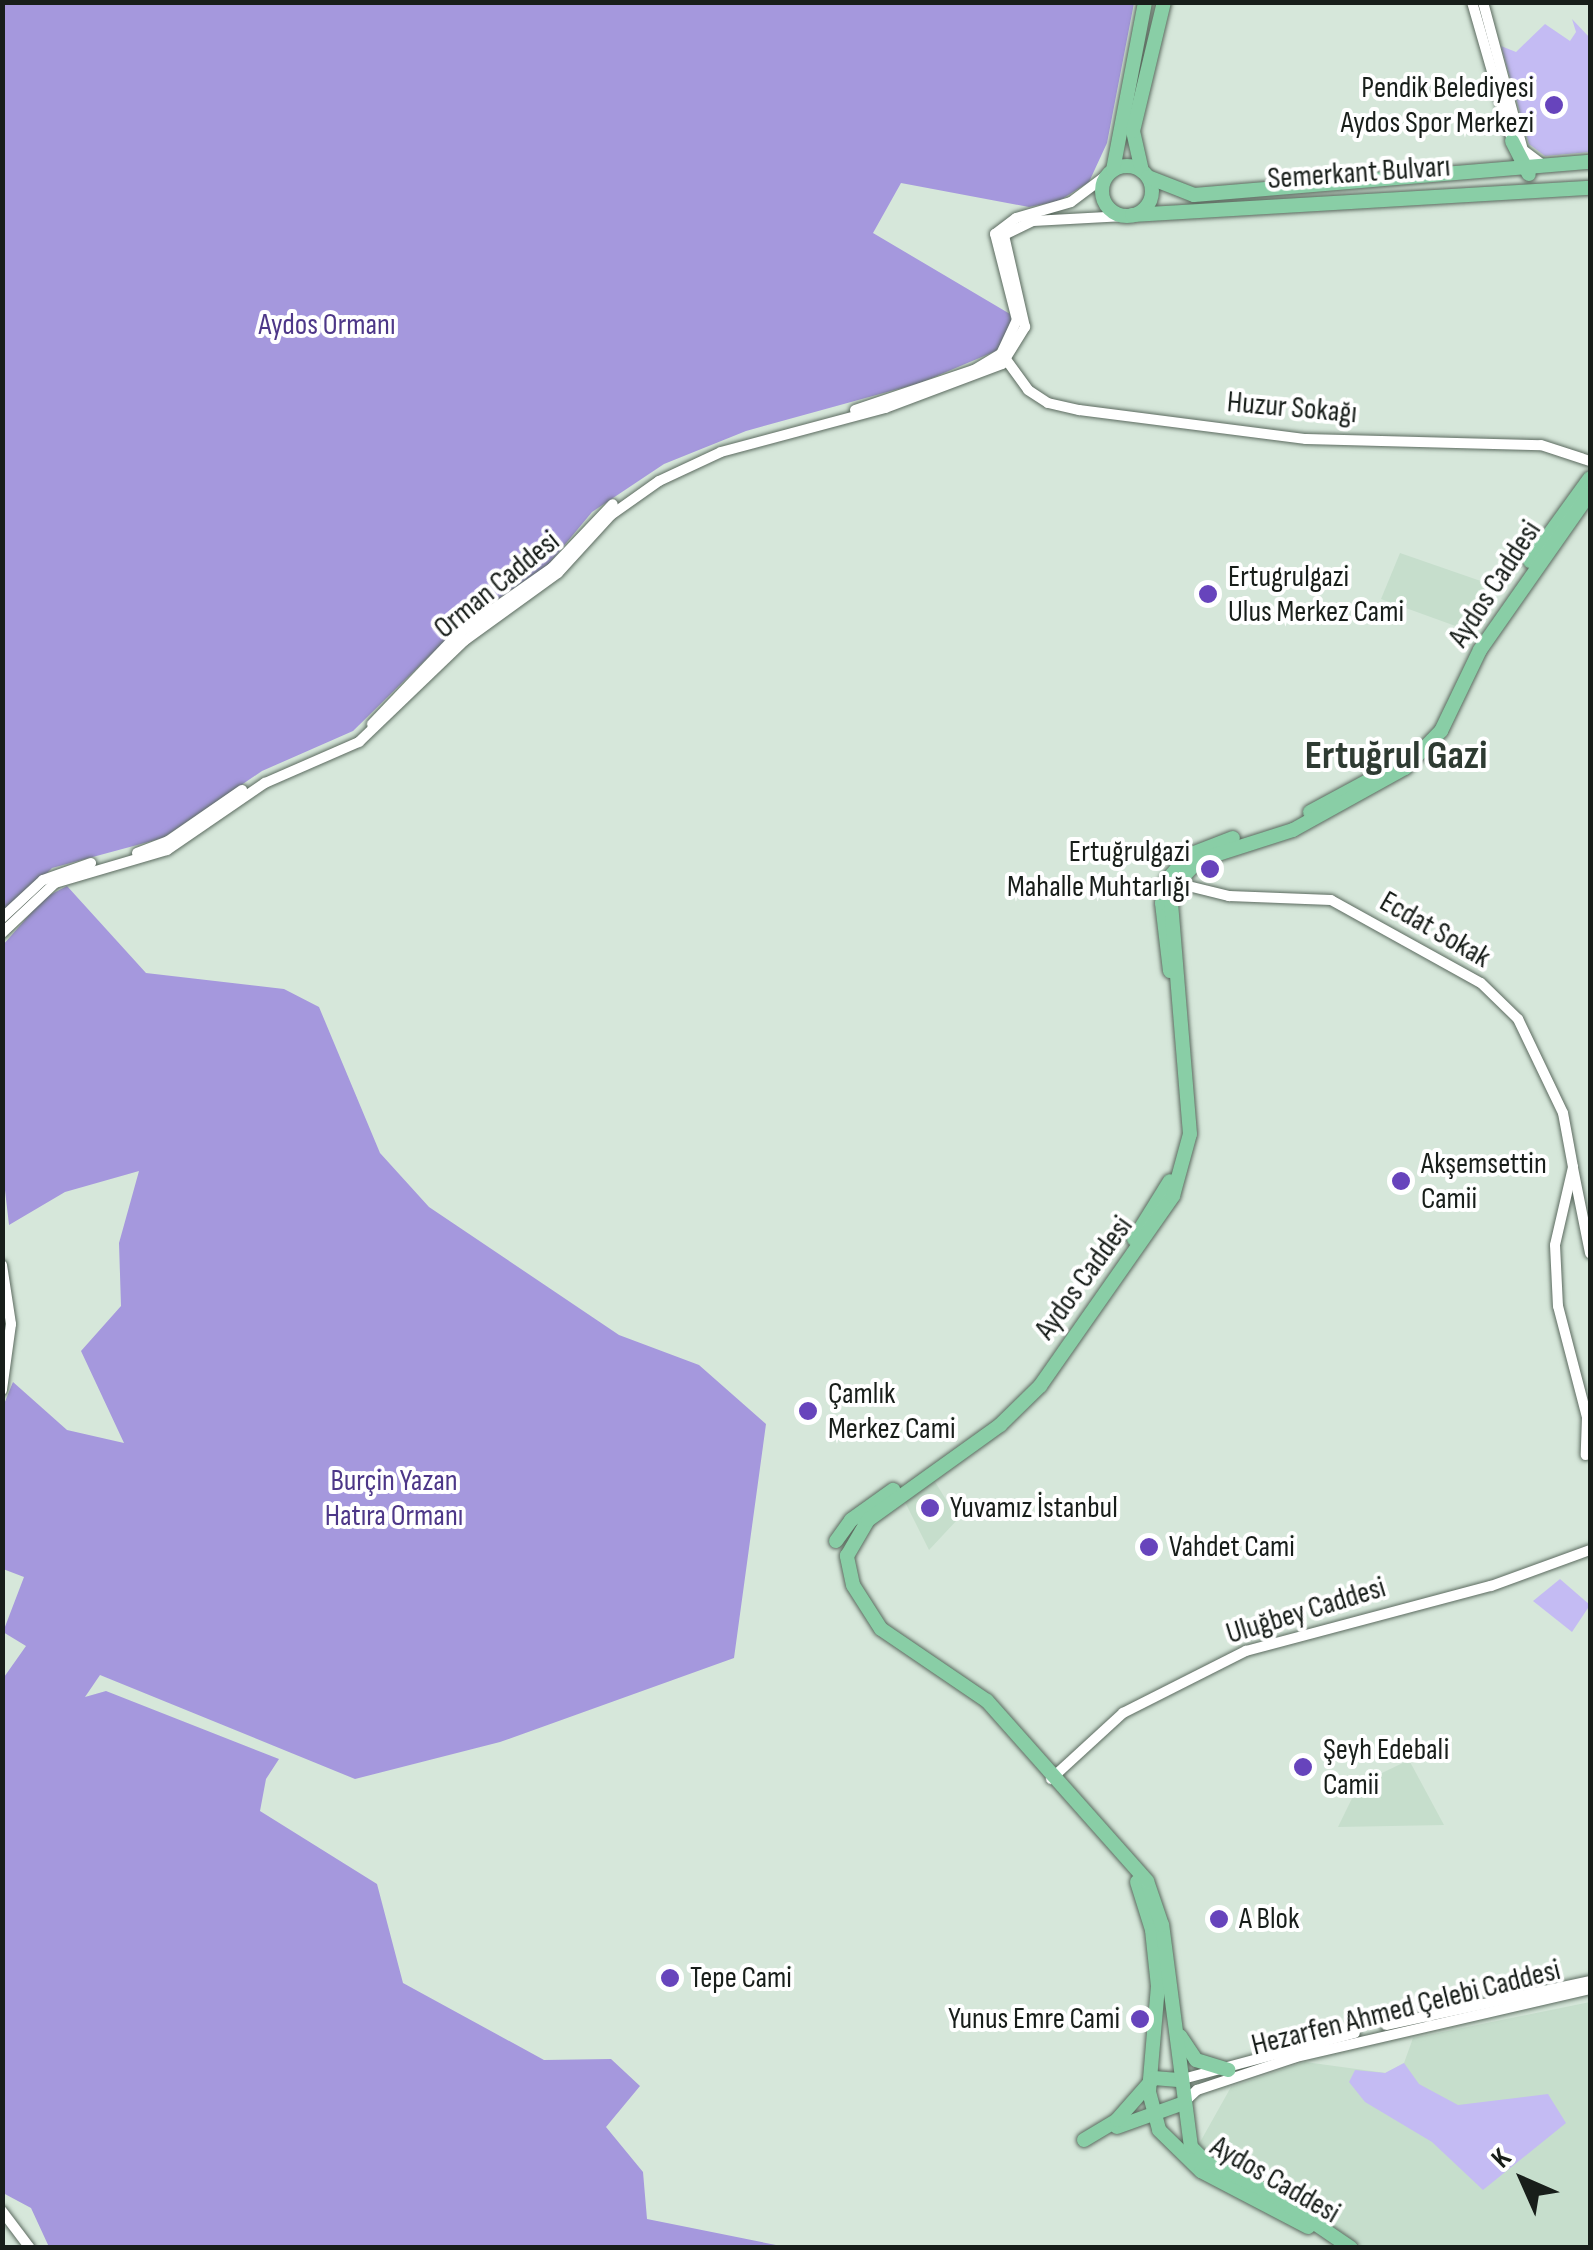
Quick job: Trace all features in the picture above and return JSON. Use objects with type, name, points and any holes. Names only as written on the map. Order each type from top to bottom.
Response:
[{"type":"main road","points":[[1145,2],[1106,204],[1128,216],[1150,200],[1133,132],[1164,2]]},
{"type":"main road","points":[[1512,140],[1523,169],[1553,187]]},
{"type":"main road","points":[[1501,174],[1513,155],[1512,140]]},
{"type":"main road","name":"Semerkant Bulvarı","points":[[1110,172],[1145,174],[1194,195],[1501,174],[1590,162]]},
{"type":"main road","name":"Semerkant Bulvarı","points":[[1128,216],[1553,187],[1590,188]]},
{"type":"main road","name":"Aydos Caddesi","points":[[1178,2080],[1153,1891],[1053,1777],[974,1700],[870,1631],[843,1583],[845,1538],[1000,1425],[1040,1386],[1173,1196],[1190,1126],[1171,904],[1173,882],[1200,848],[1306,814],[1397,766],[1416,749],[1440,720],[1475,645],[1590,478]]},
{"type":"main road","name":"Aydos Caddesi","points":[[1173,882],[1199,860],[1311,822],[1405,768],[1441,730],[1480,650],[1590,493]]},
{"type":"main road","name":"Aydos Caddesi","points":[[1053,1777],[1144,1894],[1158,1986],[1150,2083]]},
{"type":"main road","points":[[1172,2012],[1192,2057],[1229,2070]]},
{"type":"main road","points":[[1160,2076],[1178,2080],[1181,2104],[1168,2113],[1153,2111],[1084,2140],[1117,2120],[1160,2076]]},
{"type":"main road","points":[[1150,2083],[1153,2111]]},
{"type":"main road","name":"Aydos Caddesi","points":[[1181,2104],[1186,2136],[1207,2163],[1269,2192],[1351,2248]]},
{"type":"main road","name":"Aydos Caddesi","points":[[1153,2111],[1178,2155],[1337,2248]]},
{"type":"main road","points":[[1122,2124],[1144,2127],[1178,2155]]},
{"type":"street","points":[[1472,2],[1512,140]]},
{"type":"street","points":[[1483,2],[1523,150],[1544,166]]},
{"type":"street","points":[[1004,357],[1025,327],[996,234],[1008,222],[1071,202],[1110,172]]},
{"type":"street","points":[[1000,253],[1004,235],[1022,223],[1128,216]]},
{"type":"street","name":"Huzur Sokağı","points":[[1004,357],[1036,395],[1079,410],[1306,439],[1428,437],[1541,445],[1590,461]]},
{"type":"street","name":"Orman Caddesi","points":[[2,918],[55,874],[168,841],[262,776],[336,748],[372,728],[458,634],[574,551],[623,504],[688,466],[885,408],[1004,357]]},
{"type":"street","name":"Orman Caddesi","points":[[2,933],[55,883],[167,850],[265,783],[372,728]]},
{"type":"street","name":"Ecdat Sokak","points":[[1173,882],[1229,896],[1330,900],[1481,983],[1518,1019],[1548,1074],[1573,1168],[1555,1246],[1558,1306],[1585,1390],[1586,1455]]},
{"type":"street","points":[[1573,1168],[1590,1254]]},
{"type":"street","points":[[2,1266],[11,1357],[2,1390]]},
{"type":"street","name":"Uluğbey Caddesi","points":[[1053,1777],[1123,1713],[1246,1651],[1491,1586],[1590,1550]]},
{"type":"street","name":"Hezarfen Ahmed Çelebi Caddesi","points":[[1178,2080],[1229,2070],[1426,2015],[1590,1981]]},
{"type":"street","name":"Hezarfen Ahmed Çelebi Caddesi","points":[[1181,2104],[1198,2090],[1296,2056],[1590,1989]]},
{"type":"street","points":[[2,2211],[30,2248]]},
{"type":"shaded area","name":"Pendik Belediyesi Aydos Spor Merkezi","points":[[1572,19],[1590,38],[1590,152],[1545,156],[1529,144],[1501,46],[1516,52],[1545,24],[1570,41],[1576,32]]},
{"type":"shaded area","points":[[1400,553],[1498,587],[1472,632],[1381,599]]},
{"type":"shaded area","name":"Yuvamız İstanbul","points":[[932,1477],[958,1519],[929,1550],[903,1498]]},
{"type":"shaded area","points":[[1560,1579],[1590,1605],[1572,1632],[1533,1601]]},
{"type":"shaded area","points":[[1409,1760],[1444,1825],[1338,1827],[1359,1784]]},
{"type":"shaded area","points":[[1590,2002],[1590,2247],[1363,2247],[1310,2210],[1216,2160],[1199,2144],[1231,2087],[1305,2062],[1386,2073],[1404,2063],[1413,2038]]},
{"type":"shaded area","points":[[1404,2063],[1419,2084],[1458,2105],[1548,2094],[1566,2123],[1483,2190],[1432,2142],[1365,2102],[1349,2082],[1355,2070],[1385,2073]]},
{"type":"green space","name":"Aydos Ormanı","points":[[3,3],[1134,3],[1107,143],[1089,182],[1059,201],[1029,207],[901,183],[873,233],[1010,314],[1012,326],[996,351],[920,383],[746,431],[664,464],[592,512],[548,565],[463,623],[353,731],[262,771],[163,838],[52,868],[3,917]]},
{"type":"green space","name":"Burçin Yazan Hatıra Ormanı","points":[[67,886],[146,973],[284,989],[319,1007],[380,1153],[429,1207],[619,1335],[699,1365],[766,1424],[734,1658],[500,1742],[355,1779],[100,1675],[85,1697],[106,1691],[279,1759],[266,1779],[260,1811],[377,1884],[403,1983],[544,2060],[611,2059],[640,2086],[606,2127],[643,2172],[647,2219],[786,2247],[49,2247],[31,2208],[3,2193],[2,1680],[26,1646],[3,1632],[24,1577],[3,1569],[2,1409],[13,1382],[67,1430],[124,1443],[81,1351],[121,1306],[119,1243],[139,1171],[65,1192],[9,1225],[3,1173],[3,945],[44,898]]},
{"type":"place","name":"Pendik Belediyesi Aydos Spor Merkezi","points":[[1554,105]]},
{"type":"place","name":"Ertugrulgazi Ulus Merkez Cami","points":[[1208,594]]},
{"type":"place","name":"Ertuğrulgazi Mahalle Muhtarlığı","points":[[1210,869]]},
{"type":"place","name":"Akşemsettin Camii","points":[[1401,1181]]},
{"type":"place","name":"Çamlık Merkez Cami","points":[[808,1411]]},
{"type":"place","name":"Yuvamız İstanbul","points":[[930,1508]]},
{"type":"place","name":"Vahdet Cami","points":[[1149,1547]]},
{"type":"place","name":"Şeyh Edebali Camii","points":[[1303,1767]]},
{"type":"place","name":"A Blok","points":[[1219,1919]]},
{"type":"place","name":"Tepe Cami","points":[[670,1978]]},
{"type":"place","name":"Yunus Emre Cami","points":[[1140,2019]]},
{"type":"district","name":"Ertuğrul Gazi","points":[[1396,756]]}]
